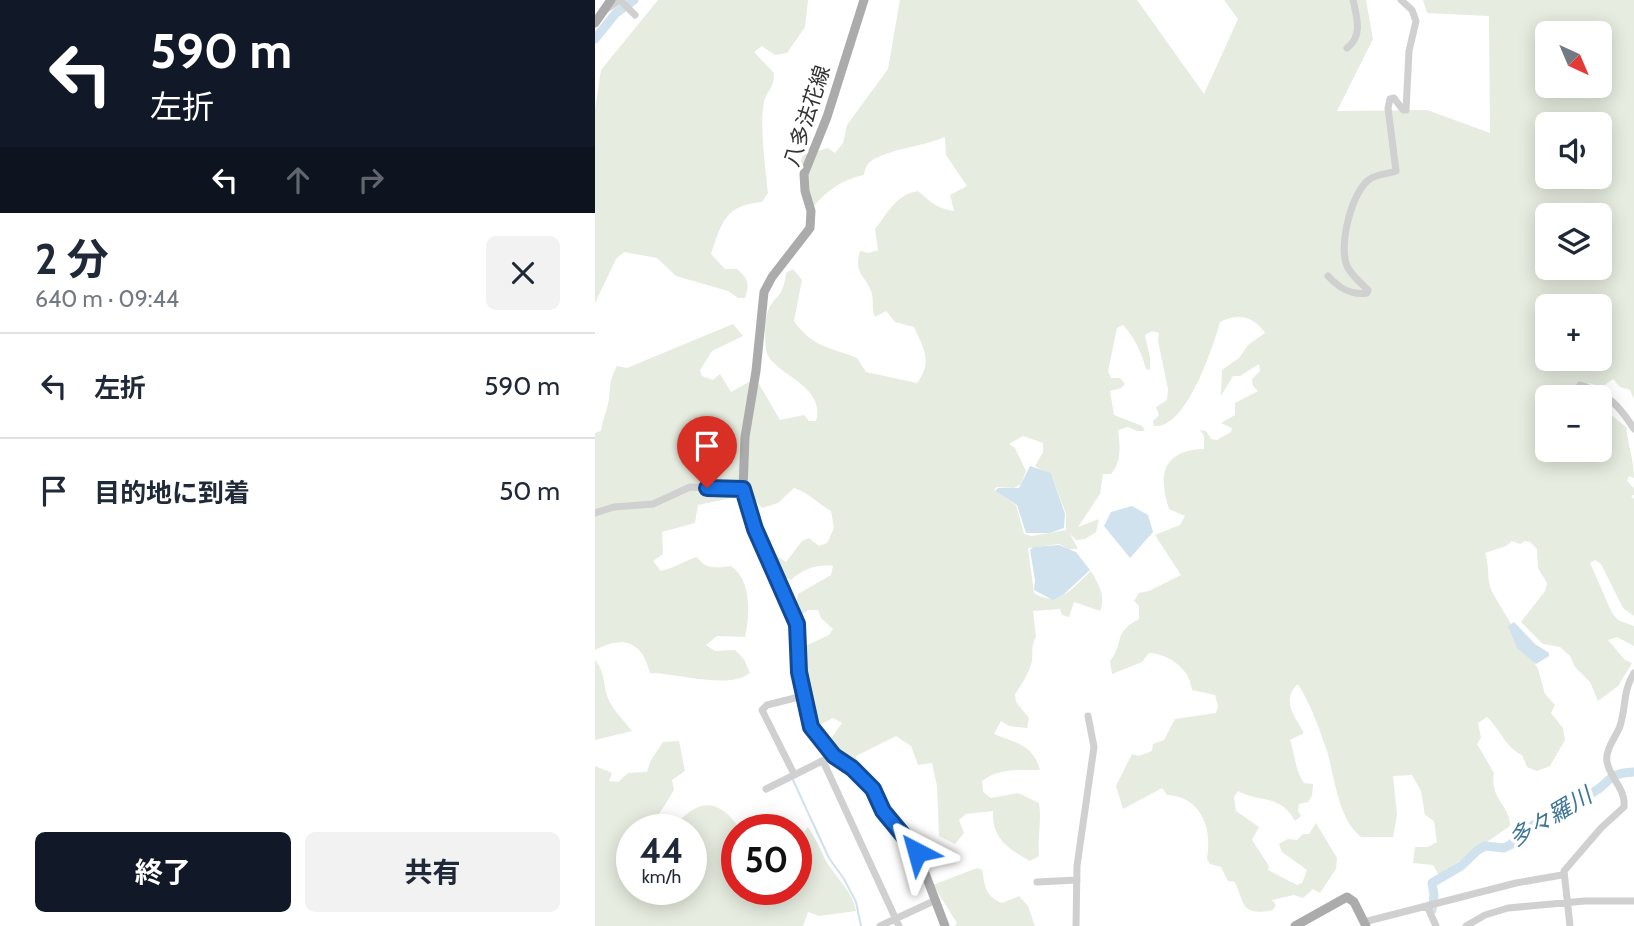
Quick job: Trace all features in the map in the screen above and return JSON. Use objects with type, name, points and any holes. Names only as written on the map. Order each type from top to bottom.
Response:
[{"type":"main road","points":[[595,23],[611,0]]},
{"type":"main road","name":"八多法花線","points":[[865,0],[827,117],[804,174],[805,191],[811,211],[810,228],[772,277],[764,292],[756,371],[744,437],[743,489],[755,529],[797,624],[799,672],[811,727],[834,756],[852,768],[873,789],[883,811],[917,852],[945,926]]},
{"type":"main road","points":[[1295,926],[1347,897],[1354,902],[1365,924]]},
{"type":"street","points":[[1347,48],[1357,40],[1358,32],[1353,0]]},
{"type":"street","points":[[1328,276],[1346,290],[1367,293],[1368,290],[1348,269],[1344,250],[1345,237],[1363,186],[1376,177],[1396,171],[1388,108],[1390,99],[1394,98],[1403,110],[1406,110],[1409,51],[1416,21],[1412,10],[1401,0]]},
{"type":"street","points":[[604,10],[623,1],[635,15]]},
{"type":"street","points":[[1612,399],[1634,429]]},
{"type":"street","points":[[595,513],[653,504],[690,487],[743,489]]},
{"type":"street","points":[[1365,924],[1516,883],[1562,875],[1601,828],[1622,811],[1625,799],[1607,755],[1620,725],[1625,691],[1634,673]]},
{"type":"street","points":[[792,775],[762,710],[767,705],[803,696]]},
{"type":"street","points":[[1076,926],[1077,880],[1094,747],[1088,716]]},
{"type":"street","points":[[766,789],[834,756]]},
{"type":"street","points":[[823,761],[897,923]]},
{"type":"street","points":[[1562,875],[1570,926]]},
{"type":"street","points":[[1037,882],[1077,880]]},
{"type":"street","points":[[880,926],[897,923],[936,900]]},
{"type":"street","points":[[1466,926],[1496,911],[1604,900],[1633,901]]},
{"type":"street","points":[[1431,907],[1436,926]]},
{"type":"shaded area","points":[[658,0],[808,0],[805,27],[787,53],[775,55],[762,46],[754,52],[774,73],[773,83],[765,99],[762,123],[768,193],[762,202],[740,207],[727,217],[711,254],[725,269],[737,269],[744,276],[748,285],[745,298],[738,298],[728,291],[676,276],[657,258],[624,252],[616,259],[595,303],[595,109],[601,70]]},
{"type":"shaded area","points":[[900,0],[1137,0],[1204,94],[1238,19],[1224,0],[1366,0],[1373,39],[1337,111],[1427,110],[1490,133],[1489,16],[1427,13],[1423,0],[1634,0],[1634,399],[1630,390],[1620,387],[1613,379],[1605,385],[1535,385],[1535,462],[1612,462],[1612,416],[1626,427],[1634,471],[1634,478],[1629,476],[1627,481],[1634,488],[1634,495],[1631,496],[1634,499],[1634,616],[1623,608],[1601,564],[1595,560],[1590,563],[1612,613],[1618,620],[1634,626],[1634,646],[1617,637],[1608,640],[1625,660],[1632,663],[1618,686],[1598,701],[1590,682],[1575,667],[1570,656],[1560,647],[1543,644],[1521,622],[1545,591],[1547,583],[1538,568],[1537,549],[1530,542],[1520,544],[1512,541],[1506,546],[1485,553],[1492,592],[1538,669],[1545,694],[1555,705],[1551,713],[1563,728],[1565,740],[1550,766],[1537,771],[1527,767],[1522,755],[1511,748],[1487,717],[1478,723],[1481,738],[1477,744],[1494,773],[1493,782],[1497,796],[1507,813],[1510,826],[1439,875],[1433,865],[1413,863],[1415,847],[1428,847],[1437,842],[1434,821],[1425,815],[1421,791],[1412,775],[1393,776],[1397,815],[1393,837],[1361,837],[1353,829],[1342,809],[1324,742],[1298,684],[1290,696],[1290,702],[1293,714],[1304,733],[1290,740],[1301,778],[1304,783],[1313,784],[1312,796],[1308,802],[1299,804],[1298,811],[1301,816],[1295,821],[1289,812],[1277,803],[1238,791],[1234,797],[1236,811],[1259,827],[1252,840],[1269,866],[1268,870],[1297,885],[1302,883],[1307,870],[1282,852],[1279,844],[1309,834],[1316,823],[1337,858],[1336,869],[1320,893],[1313,889],[1303,898],[1294,895],[1272,900],[1276,905],[1273,910],[1250,910],[1243,903],[1235,882],[1228,881],[1221,867],[1210,864],[1207,859],[1208,837],[1197,808],[1179,797],[1167,795],[1162,788],[1123,809],[1116,786],[1132,754],[1139,756],[1152,751],[1153,744],[1164,740],[1175,719],[1216,713],[1218,706],[1215,695],[1192,690],[1183,669],[1164,656],[1149,653],[1142,662],[1112,674],[1110,661],[1125,629],[1139,619],[1139,606],[1134,601],[1139,593],[1149,591],[1181,575],[1155,535],[1180,525],[1185,516],[1169,509],[1164,486],[1167,467],[1179,454],[1204,449],[1204,436],[1200,430],[1206,431],[1211,439],[1217,440],[1231,432],[1232,428],[1221,423],[1235,415],[1235,403],[1258,391],[1253,386],[1252,379],[1260,371],[1259,364],[1240,376],[1233,376],[1221,396],[1222,370],[1265,333],[1256,323],[1245,318],[1220,322],[1204,367],[1187,401],[1166,424],[1154,426],[1153,421],[1159,415],[1156,407],[1167,400],[1168,389],[1158,341],[1159,333],[1152,331],[1145,335],[1150,370],[1146,369],[1127,329],[1123,325],[1117,328],[1108,371],[1111,378],[1120,378],[1125,384],[1110,391],[1114,415],[1142,426],[1145,431],[1128,427],[1118,430],[1120,448],[1117,464],[1111,474],[1103,474],[1100,494],[1078,527],[1099,519],[1096,532],[1085,539],[1076,540],[1070,534],[1078,549],[1068,549],[1059,544],[1028,548],[1034,593],[1051,599],[1058,597],[1072,589],[1091,571],[1102,595],[1100,611],[1074,602],[1069,617],[1062,615],[1060,609],[1033,611],[1036,637],[1032,661],[1015,694],[1016,702],[1029,718],[1027,728],[1009,726],[1001,721],[994,734],[1016,742],[1028,750],[1040,770],[1002,772],[982,781],[983,792],[991,798],[1018,793],[1039,803],[1039,856],[1030,861],[1002,841],[995,828],[993,811],[966,814],[959,820],[964,833],[955,844],[939,836],[937,786],[932,763],[918,765],[911,746],[896,736],[856,756],[859,768],[840,757],[827,744],[842,723],[833,718],[820,725],[813,725],[801,671],[801,648],[829,635],[833,629],[821,618],[818,610],[808,610],[800,616],[796,606],[798,594],[831,575],[833,566],[811,568],[791,580],[781,575],[777,556],[786,562],[802,541],[809,538],[819,546],[827,543],[834,528],[831,511],[799,490],[794,488],[778,503],[762,508],[750,494],[698,505],[695,523],[662,532],[663,554],[653,561],[661,571],[697,557],[708,566],[731,566],[738,572],[748,598],[745,637],[717,636],[706,645],[715,651],[735,650],[744,659],[750,673],[741,678],[716,680],[650,673],[642,654],[630,644],[614,643],[595,650],[595,433],[601,431],[617,366],[627,368],[733,324],[743,336],[712,351],[700,370],[702,376],[713,380],[720,374],[731,392],[749,382],[759,384],[780,420],[804,415],[809,421],[816,421],[817,408],[806,388],[777,366],[766,350],[765,325],[768,311],[781,292],[786,273],[793,269],[802,280],[794,321],[808,337],[823,346],[857,358],[866,372],[917,383],[922,375],[925,355],[914,327],[895,322],[886,311],[875,317],[872,294],[859,271],[858,259],[860,251],[869,253],[878,250],[875,229],[893,205],[904,196],[918,191],[938,206],[954,211],[950,195],[967,186],[946,155],[945,137],[876,158],[867,165],[864,175],[836,186],[814,206],[803,198],[800,170],[804,151],[808,145],[818,151],[828,148],[835,153],[843,143],[847,125],[888,69]],"holes":[[[1023,436],[1043,443],[1043,452],[1035,466],[1052,476],[1066,514],[1066,530],[1032,536],[1024,534],[1016,505],[994,490],[997,487],[1014,488],[1021,484],[1026,471],[1015,448],[1009,444]]]},
{"type":"shaded area","points":[[595,660],[602,672],[610,703],[632,731],[595,740]]},
{"type":"shaded area","points":[[679,741],[685,771],[672,780],[674,790],[659,814],[616,814],[616,905],[707,905],[707,814],[687,814],[707,805],[726,814],[721,814],[721,905],[812,905],[812,833],[828,864],[851,896],[856,911],[819,916],[808,912],[803,926],[595,926],[595,766],[612,773],[609,781],[618,782],[628,773],[647,772],[651,760],[663,742]]},
{"type":"shaded area","points":[[977,868],[982,870],[985,886],[992,897],[1002,903],[1019,896],[1028,906],[1035,926],[955,926],[957,923],[933,885]]},
{"type":"water","points":[[1030,466],[1051,473],[1065,514],[1064,528],[1050,533],[1026,533],[1017,505],[995,491],[998,488],[1019,488]]},
{"type":"water","points":[[1132,506],[1148,515],[1153,532],[1130,558],[1104,526],[1111,512]]},
{"type":"water","points":[[1059,545],[1076,552],[1090,570],[1063,595],[1053,600],[1034,590],[1030,550],[1033,547]]},
{"type":"water","points":[[1514,622],[1535,644],[1549,653],[1549,656],[1536,664],[1517,648],[1508,626]]},
{"type":"waterway","points":[[595,39],[616,13],[634,0]]},
{"type":"waterway","name":"多々羅川","points":[[1432,910],[1432,883],[1461,866],[1478,850],[1485,846],[1504,848],[1540,820],[1599,789],[1613,776],[1634,772]]},
{"type":"waterway","points":[[793,780],[829,858],[856,902],[861,926]]},
{"type":"route","points":[[707,488],[743,489],[755,529],[781,582],[797,624],[799,672],[811,727],[837,760],[852,768],[873,789],[883,811],[917,852]]}]
